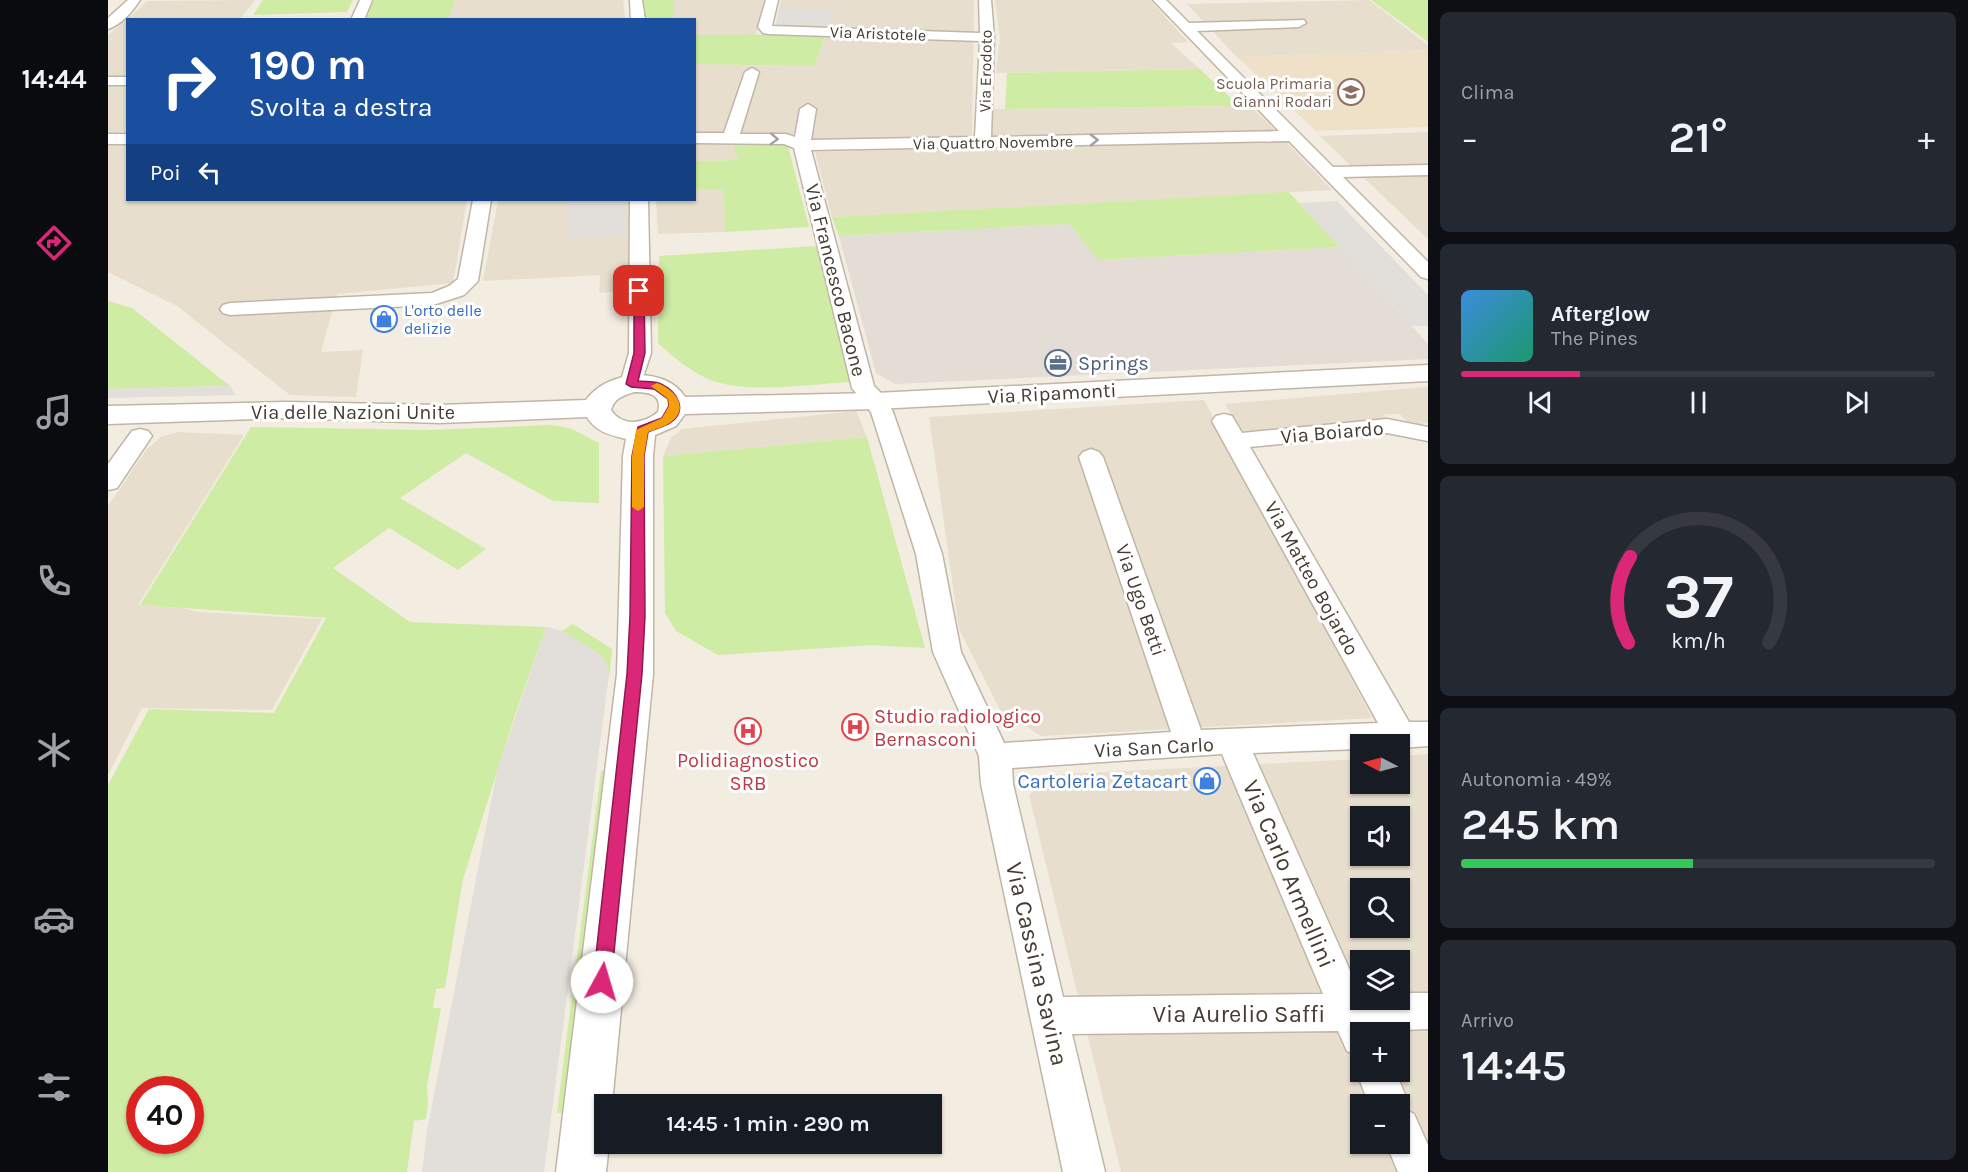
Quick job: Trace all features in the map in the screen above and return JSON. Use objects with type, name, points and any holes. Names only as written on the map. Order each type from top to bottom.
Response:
[{"type":"street","points":[[108,4],[126,0]]},
{"type":"street","points":[[108,25],[134,0]]},
{"type":"street","points":[[358,18],[366,0]]},
{"type":"street","points":[[636,0],[638,18]]},
{"type":"street","name":"Via Aristotele","points":[[772,0],[765,27],[768,30],[987,37]]},
{"type":"street","name":"Via Erodoto","points":[[983,142],[987,37],[985,0]]},
{"type":"street","points":[[1159,0],[1428,273]]},
{"type":"street","points":[[1186,27],[1299,24]]},
{"type":"street","points":[[731,137],[752,72]]},
{"type":"street","points":[[108,81],[126,81]]},
{"type":"street","points":[[802,145],[808,109]]},
{"type":"street","name":"Via Quattro Novembre","points":[[696,138],[786,139],[802,145],[1293,136]]},
{"type":"street","points":[[108,139],[126,139]]},
{"type":"street","name":"Via Francesco Bacone","points":[[802,145],[863,388],[876,401],[929,554],[947,652],[995,756]]},
{"type":"street","points":[[1330,172],[1428,170]]},
{"type":"street","points":[[230,309],[434,299],[449,295],[461,289],[468,281],[482,201]]},
{"type":"street","points":[[631,384],[640,353],[639,201]]},
{"type":"street","name":"Via Ripamonti","points":[[675,406],[876,401],[1428,373]]},
{"type":"street","points":[[631,384],[657,386],[673,398],[675,406],[673,413],[666,421],[642,430],[629,430],[605,423],[599,416],[597,408],[600,399],[608,392],[631,384]]},
{"type":"street","name":"Via delle Nazioni Unite","points":[[108,415],[285,410],[440,414],[597,408]]},
{"type":"street","name":"Via Boiardo","points":[[1229,431],[1387,426],[1428,434]]},
{"type":"street","points":[[581,1172],[635,674],[638,616],[638,456],[642,430]]},
{"type":"street","name":"Via Matteo Bojardo","points":[[1229,431],[1415,735]]},
{"type":"street","points":[[108,482],[140,436]]},
{"type":"street","name":"Via Ugo Betti","points":[[1091,457],[1190,743]]},
{"type":"street","name":"Via San Carlo","points":[[995,756],[1190,743],[1415,735]]},
{"type":"street","name":"Via Carlo Armellini","points":[[1233,743],[1353,1022]]},
{"type":"street","name":"Via Cassina Savina","points":[[995,756],[997,784],[1084,1172]]},
{"type":"street","name":"Via Aurelio Saffi","points":[[1374,1022],[1428,1011]]},
{"type":"street","name":"Via Aurelio Saffi","points":[[1049,1016],[1350,1026]]},
{"type":"street","points":[[1410,1151],[1419,1172]]},
{"type":"shaded area","points":[[255,0],[241,18],[128,18],[148,1]]},
{"type":"shaded area","points":[[456,0],[623,0],[625,18],[448,18]]},
{"type":"shaded area","points":[[674,0],[765,0],[756,35],[696,35],[696,18],[674,18]]},
{"type":"shaded area","points":[[781,0],[974,0],[972,140],[810,140],[809,134],[696,134],[696,64],[814,66],[835,11],[779,8]]},
{"type":"shaded area","points":[[995,0],[1150,0],[1188,42],[1171,43],[1200,69],[996,73],[1000,39]]},
{"type":"shaded area","points":[[1369,0],[1428,45],[1428,50],[1237,57],[1187,4]]},
{"type":"shaded area","points":[[779,8],[835,10],[828,30],[775,28]]},
{"type":"shaded area","points":[[126,20],[126,79],[108,79],[108,35]]},
{"type":"shaded area","name":"Scuola Primaria Gianni Rodari","points":[[1428,50],[1428,127],[1316,131],[1237,57]]},
{"type":"shaded area","points":[[108,84],[126,84],[126,132],[108,133]]},
{"type":"shaded area","points":[[1250,106],[1278,133],[992,138],[992,109]]},
{"type":"shaded area","points":[[1428,132],[1428,165],[1353,168],[1320,136]]},
{"type":"shaded area","points":[[1284,140],[1332,190],[832,217],[815,152]]},
{"type":"shaded area","points":[[126,141],[126,201],[467,201],[453,283],[337,294],[321,352],[363,350],[356,397],[290,395],[177,306],[108,272],[108,142]]},
{"type":"shaded area","points":[[732,141],[738,160],[696,161],[696,142]]},
{"type":"shaded area","points":[[1428,173],[1428,239],[1361,175]]},
{"type":"shaded area","points":[[696,189],[724,189],[725,232],[658,234],[656,201],[696,201]]},
{"type":"shaded area","points":[[498,201],[629,201],[629,290],[599,293],[600,275],[483,281]]},
{"type":"shaded area","points":[[568,201],[625,201],[627,235],[567,237]]},
{"type":"shaded area","points":[[1337,201],[1428,295],[1428,326],[1412,326],[1299,203]]},
{"type":"shaded area","points":[[1070,224],[1099,260],[1340,247],[1428,344],[1428,359],[895,384],[876,373],[839,236]]},
{"type":"shaded area","points":[[230,386],[236,395],[108,398],[108,389]]},
{"type":"shaded area","points":[[1428,387],[1428,423],[1410,425],[1400,414],[1384,414],[1386,418],[1242,433],[1225,404]]},
{"type":"shaded area","points":[[1204,400],[1372,718],[1041,736],[1000,710],[959,629],[929,417]]},
{"type":"shaded area","points":[[856,411],[867,437],[663,456],[671,438],[682,429]]},
{"type":"shaded area","points":[[178,432],[244,435],[138,605],[182,608],[199,612],[322,619],[272,710],[142,708],[108,775],[108,506],[147,449],[161,437]]},
{"type":"shaded area","points":[[546,627],[562,631],[598,653],[606,662],[609,674],[544,1172],[422,1172],[427,1131],[497,771]]},
{"type":"shaded area","points":[[1428,754],[1428,1172],[1121,1172],[1029,795],[1048,775],[1350,760],[1350,794],[1410,794],[1410,755]]},
{"type":"green space","points":[[263,0],[353,0],[347,12],[253,15]]},
{"type":"green space","points":[[374,0],[456,0],[448,18],[364,18]]},
{"type":"green space","points":[[640,0],[674,0],[674,18],[642,18]]},
{"type":"green space","points":[[1371,0],[1428,0],[1428,42]]},
{"type":"green space","points":[[826,34],[814,66],[696,64],[696,35]]},
{"type":"green space","points":[[1200,69],[1239,106],[1005,109],[1007,73]]},
{"type":"green space","points":[[732,141],[784,142],[788,146],[809,227],[725,232],[724,189],[696,189],[696,161],[738,160]]},
{"type":"green space","points":[[1289,192],[1340,247],[1098,260],[1070,224],[839,236],[832,217]]},
{"type":"green space","points":[[817,246],[852,382],[759,388],[723,384],[694,372],[658,343],[659,256]]},
{"type":"green space","points":[[108,301],[132,308],[230,386],[108,389]]},
{"type":"green space","points":[[551,425],[570,428],[599,443],[599,503],[553,501],[466,453],[400,498],[486,549],[458,570],[389,528],[333,568],[410,622],[546,627],[515,715],[463,879],[445,988],[436,989],[433,1008],[441,1008],[427,1086],[426,1119],[414,1121],[407,1172],[108,1172],[108,785],[149,709],[274,713],[326,618],[140,605],[251,427],[429,430]]},
{"type":"green space","points":[[867,437],[925,648],[872,645],[718,655],[676,631],[665,613],[663,456]]},
{"type":"green space","points":[[573,624],[612,649],[609,679],[606,662],[602,657],[562,631]]},
{"type":"green space","points":[[612,765],[571,1114],[557,1113],[601,772]]},
{"type":"slow traffic","points":[[638,507],[638,456],[642,430],[666,421],[673,413],[675,406],[673,398],[667,391],[657,386]]},
{"type":"place","name":"Scuola Primaria Gianni Rodari","points":[[1351,92]]},
{"type":"place","name":"L'orto delle delizie","points":[[384,319]]},
{"type":"place","name":"Springs","points":[[1058,363]]},
{"type":"place","name":"Studio radiologico Bernasconi","points":[[855,727]]},
{"type":"place","name":"Polidiagnostico SRB","points":[[748,731]]},
{"type":"place","name":"Cartoleria Zetacart","points":[[1207,781]]},
{"type":"route","points":[[602,982],[635,674],[638,616],[638,456],[642,430],[666,421],[673,413],[675,406],[673,398],[667,391],[657,386],[631,384],[640,353],[639,291]]}]
